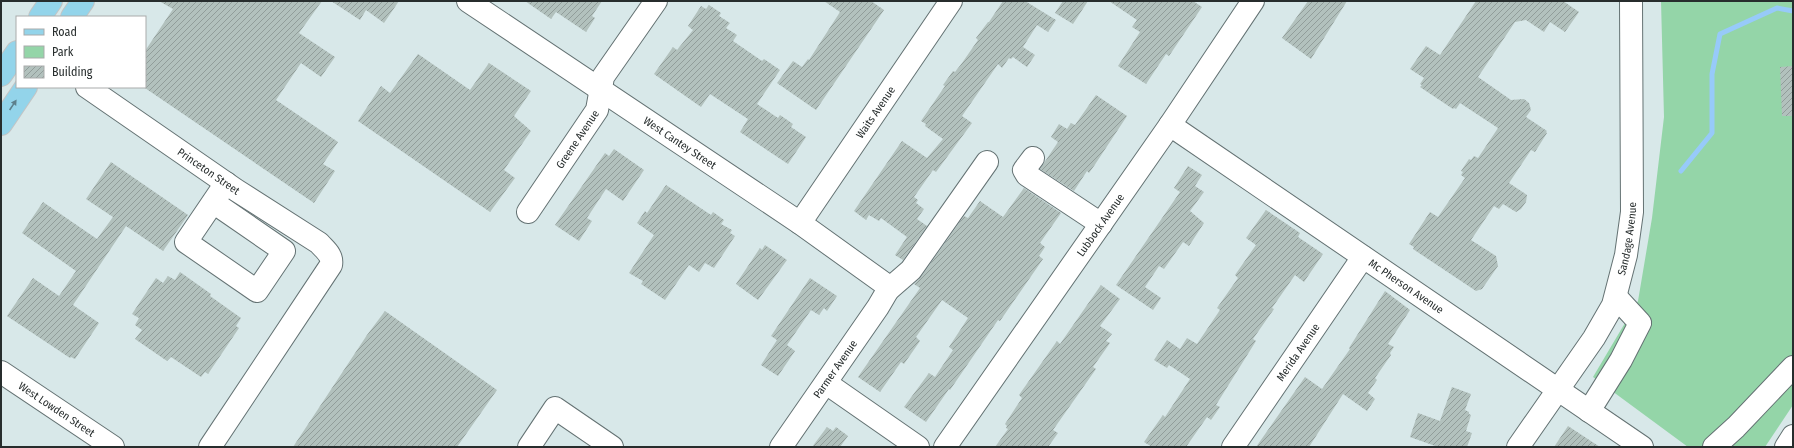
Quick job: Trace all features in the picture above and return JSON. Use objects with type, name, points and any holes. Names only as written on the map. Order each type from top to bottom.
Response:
[{"type":"main road","points":[[41,16],[51,1]]},
{"type":"main road","points":[[73,16],[83,1]]},
{"type":"main road","points":[[1,75],[16,53]]},
{"type":"main road","points":[[1,124],[25,88]]},
{"type":"street","name":"West Cantey Street","points":[[468,1],[601,91],[800,222],[885,284],[888,290]]},
{"type":"street","name":"Greene Avenue","points":[[528,212],[597,110],[603,77],[656,1]]},
{"type":"street","name":"Waits Avenue","points":[[800,222],[951,1]]},
{"type":"street","name":"Lubbock Avenue","points":[[946,447],[1170,125],[1253,1]]},
{"type":"street","name":"Sandage Avenue","points":[[1518,447],[1594,338],[1616,297],[1626,256],[1632,212],[1631,1]]},
{"type":"street","name":"Princeton Street","points":[[88,88],[226,183],[319,243],[330,255],[332,260],[331,265],[210,447]]},
{"type":"street","name":"Mc Pherson Avenue","points":[[1170,125],[1642,447]]},
{"type":"street","points":[[1033,158],[1024,170],[1027,175],[1101,224]]},
{"type":"street","name":"Parmer Avenue","points":[[781,447],[878,307],[888,290],[911,270],[987,162]]},
{"type":"street","points":[[213,202],[226,183]]},
{"type":"street","name":"Merida Avenue","points":[[1233,447],[1363,257]]},
{"type":"street","points":[[1589,411],[1621,360],[1640,323],[1616,297]]},
{"type":"street","points":[[1714,447],[1736,428],[1793,367]]},
{"type":"street","name":"West Lowden Street","points":[[1,372],[113,447]]},
{"type":"street","points":[[826,383],[918,447]]},
{"type":"street","points":[[529,447],[555,408],[612,447]]},
{"type":"street","points":[[1786,447],[1793,436]]},
{"type":"green space","points":[[1661,1],[1793,1],[1793,405],[1765,447],[1688,447],[1593,377],[1638,301],[1652,218],[1664,117]]},
{"type":"building","points":[[159,1],[322,1],[299,33],[335,57],[321,77],[301,63],[276,100],[338,142],[323,164],[335,171],[314,203],[145,88],[146,50],[173,9]]},
{"type":"building","points":[[331,1],[399,1],[384,23],[366,10],[360,20]]},
{"type":"building","points":[[525,1],[602,1],[592,16],[595,18],[586,32],[556,12],[551,19]]},
{"type":"building","points":[[824,1],[871,1],[884,10],[816,110],[777,83],[793,61],[802,67],[808,59],[809,60],[840,12]]},
{"type":"building","points":[[1003,1],[1025,1],[1056,20],[1048,32],[1037,25],[1023,47],[1035,55],[1027,67],[1013,57],[1011,59],[1009,58],[1002,68],[998,64],[962,116],[972,123],[936,172],[933,170],[914,197],[918,200],[916,203],[924,209],[917,219],[927,226],[903,260],[895,255],[907,237],[881,218],[879,221],[869,215],[866,220],[854,211],[902,141],[927,158],[943,139],[925,126],[926,124],[921,121],[945,86],[943,85],[953,71],[955,72],[962,63],[978,40],[976,38]]},
{"type":"building","points":[[1063,1],[1088,1],[1073,24],[1055,13]]},
{"type":"building","points":[[1109,1],[1193,1],[1202,7],[1169,56],[1166,54],[1146,84],[1118,66],[1140,32],[1132,27],[1137,20]]},
{"type":"building","points":[[1308,1],[1347,1],[1311,59],[1282,38]]},
{"type":"building","points":[[1476,1],[1563,1],[1579,12],[1565,32],[1550,22],[1544,32],[1526,20],[1515,22],[1478,77],[1511,100],[1524,99],[1529,103],[1531,110],[1526,117],[1547,131],[1547,133],[1535,152],[1531,150],[1509,183],[1527,195],[1526,202],[1521,209],[1516,212],[1503,204],[1499,209],[1494,206],[1471,240],[1496,256],[1498,266],[1482,289],[1476,291],[1413,249],[1414,247],[1409,244],[1430,212],[1438,217],[1465,178],[1461,175],[1463,172],[1461,171],[1469,159],[1471,160],[1474,156],[1478,158],[1498,128],[1460,103],[1456,109],[1453,109],[1420,87],[1422,85],[1420,84],[1424,78],[1410,69],[1426,46],[1440,55]]},
{"type":"building","points":[[709,5],[721,13],[719,16],[730,23],[726,28],[737,35],[733,41],[762,61],[764,59],[780,70],[757,104],[778,118],[780,115],[793,124],[791,127],[806,137],[788,164],[740,132],[748,119],[710,94],[701,107],[654,74],[673,47],[677,50],[693,30],[688,26],[701,6],[706,9]]},
{"type":"building","points":[[418,54],[470,90],[489,63],[531,91],[514,116],[531,131],[504,170],[515,178],[490,212],[358,121],[381,86],[390,93]]},
{"type":"building","points":[[1793,66],[1793,116],[1782,116],[1780,67]]},
{"type":"building","points":[[1096,95],[1127,116],[1094,166],[1089,173],[1087,171],[1074,191],[1040,169],[1058,142],[1051,137],[1059,124],[1067,129],[1071,123],[1075,125]]},
{"type":"building","points":[[614,149],[644,170],[623,201],[606,189],[587,218],[592,221],[579,241],[555,225],[605,153],[609,156]]},
{"type":"building","points":[[111,162],[188,215],[163,251],[126,226],[73,305],[99,323],[75,359],[70,358],[7,316],[33,278],[59,296],[76,271],[22,233],[43,202],[97,239],[113,217],[86,199]]},
{"type":"building","points":[[1188,166],[1202,175],[1195,186],[1204,192],[1190,211],[1204,223],[1189,246],[1183,242],[1164,269],[1159,266],[1145,287],[1161,298],[1153,310],[1116,285],[1180,192],[1174,188]]},
{"type":"building","points":[[666,185],[711,215],[713,212],[724,220],[721,224],[732,230],[730,233],[735,236],[714,268],[705,263],[699,272],[689,265],[665,300],[641,284],[643,281],[629,273],[654,235],[637,223],[645,211],[647,213]]},
{"type":"building","points":[[1024,188],[1061,213],[1040,243],[1045,247],[1039,256],[1043,259],[1000,321],[998,320],[926,422],[904,407],[929,373],[935,377],[953,350],[949,347],[968,318],[942,300],[916,337],[920,341],[904,364],[901,362],[880,392],[858,377],[920,288],[914,284],[921,277],[964,216],[968,218],[980,201],[1003,217]]},
{"type":"building","points":[[1266,210],[1300,233],[1298,237],[1323,254],[1304,282],[1295,275],[1272,308],[1274,309],[1253,339],[1256,341],[1216,405],[1220,407],[1211,420],[1207,417],[1186,447],[1152,447],[1144,442],[1163,415],[1165,417],[1190,379],[1169,365],[1167,368],[1154,360],[1167,340],[1180,349],[1187,338],[1197,344],[1220,310],[1217,308],[1238,278],[1235,275],[1256,245],[1246,238]]},
{"type":"building","points":[[765,245],[787,260],[758,300],[736,284],[760,248],[762,250]]},
{"type":"building","points":[[180,272],[241,318],[236,326],[239,328],[208,374],[205,372],[201,377],[171,357],[167,361],[135,339],[142,330],[135,325],[139,318],[132,314],[156,278],[163,283],[168,276],[175,280]]},
{"type":"building","points":[[810,278],[837,296],[827,311],[824,308],[819,315],[811,310],[787,345],[795,351],[778,376],[761,365],[777,340],[771,336]]},
{"type":"building","points":[[1101,285],[1120,299],[1100,326],[1112,334],[1106,341],[1110,343],[1093,367],[1096,369],[1053,430],[1058,433],[1048,447],[995,447],[1008,429],[1006,428],[1007,426],[1005,424],[1022,398],[1019,395],[1057,341],[1060,344]]},
{"type":"building","points":[[1385,291],[1410,310],[1388,344],[1394,347],[1390,353],[1391,355],[1375,378],[1377,380],[1368,393],[1375,399],[1367,411],[1343,394],[1309,447],[1256,447],[1305,377],[1322,389],[1350,349],[1349,348]]},
{"type":"building","points":[[385,311],[497,390],[457,447],[293,447],[367,335]]},
{"type":"building","points":[[1452,387],[1471,394],[1465,410],[1471,415],[1466,431],[1472,433],[1467,447],[1438,447],[1410,437],[1418,413],[1440,421]]},
{"type":"building","points":[[1568,426],[1600,447],[1554,447]]},
{"type":"building","points":[[827,427],[833,431],[836,427],[848,436],[840,447],[812,447]]},
{"type":"waterway","points":[[1681,171],[1712,133],[1712,74],[1720,34],[1777,8],[1793,11]]}]
